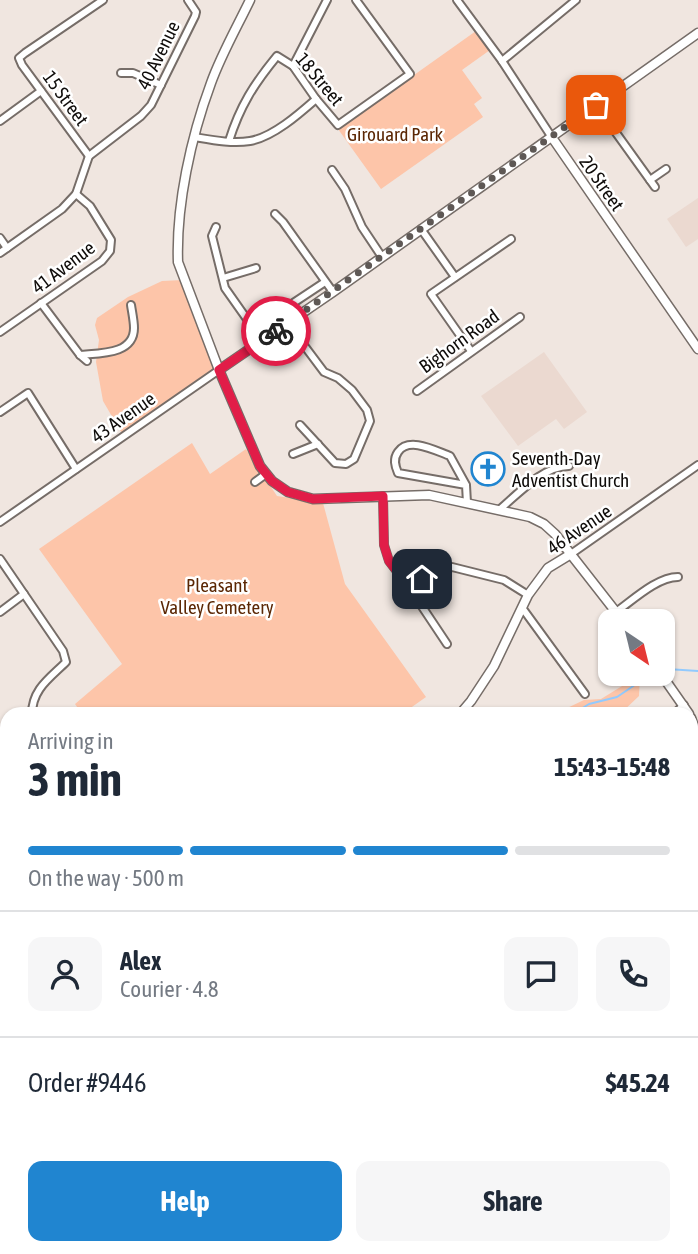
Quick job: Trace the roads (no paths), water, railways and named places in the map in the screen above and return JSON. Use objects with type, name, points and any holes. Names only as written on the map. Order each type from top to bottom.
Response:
[{"type":"street","name":"15 Street","points":[[89,156],[19,58],[103,0]]},
{"type":"street","name":"40 Avenue","points":[[89,156],[141,117],[151,105],[196,12],[188,0]]},
{"type":"street","points":[[250,0],[211,81],[194,137],[185,177],[177,249],[178,262],[219,370],[260,466],[272,481],[288,492],[313,499],[429,495],[530,517],[555,534],[614,609]]},
{"type":"street","points":[[293,66],[327,0]]},
{"type":"street","name":"18 Street","points":[[229,141],[235,121],[253,86],[277,56],[293,66],[338,125],[410,74],[356,0]]},
{"type":"street","points":[[459,3],[469,0]]},
{"type":"street","points":[[502,61],[576,0]]},
{"type":"street","name":"20 Street","points":[[459,3],[502,61],[698,349]]},
{"type":"street","name":"43 Avenue","points":[[0,522],[288,324],[698,33]]},
{"type":"street","points":[[121,74],[133,73],[161,85]]},
{"type":"street","points":[[0,121],[41,91]]},
{"type":"street","points":[[194,137],[229,141],[262,138],[298,115],[316,99]]},
{"type":"street","points":[[596,105],[655,187]]},
{"type":"street","points":[[0,253],[62,209],[76,194],[89,156]]},
{"type":"street","points":[[650,180],[666,169]]},
{"type":"street","points":[[332,170],[345,189],[362,227],[382,257]]},
{"type":"street","name":"41 Avenue","points":[[0,332],[102,261],[110,251],[111,240],[90,206],[76,194]]},
{"type":"street","points":[[275,214],[333,292]]},
{"type":"street","points":[[216,227],[212,236],[225,288],[264,340]]},
{"type":"street","points":[[421,229],[455,277]]},
{"type":"street","points":[[0,238],[7,248]]},
{"type":"street","points":[[471,351],[431,294],[511,239]]},
{"type":"street","points":[[223,278],[256,268]]},
{"type":"street","points":[[254,329],[325,282]]},
{"type":"street","points":[[41,303],[87,361]]},
{"type":"street","points":[[80,355],[125,347],[132,339],[134,328],[131,305]]},
{"type":"street","name":"Bighorn Road","points":[[417,391],[520,317]]},
{"type":"street","points":[[288,324],[324,372],[338,378],[352,390],[367,410],[370,421],[354,458],[346,464],[335,463],[300,425]]},
{"type":"street","points":[[0,412],[28,393],[76,469]]},
{"type":"street","points":[[293,454],[318,444]]},
{"type":"street","points":[[466,485],[398,473],[394,466],[396,454],[402,447],[414,444],[450,456],[466,485],[467,503]]},
{"type":"street","name":"46 Avenue","points":[[466,707],[494,666],[528,595],[548,568],[698,464]]},
{"type":"street","points":[[499,510],[548,471],[559,466],[569,466]]},
{"type":"street","points":[[254,482],[266,474]]},
{"type":"street","points":[[383,496],[384,545],[389,561],[447,644]]},
{"type":"street","points":[[0,559],[63,651],[66,662],[42,684],[32,707]]},
{"type":"street","points":[[409,587],[435,571],[452,567],[504,580],[528,595]]},
{"type":"street","points":[[620,609],[660,581],[668,577],[678,577]]},
{"type":"street","points":[[0,612],[24,594]]},
{"type":"street","points":[[523,609],[585,694]]},
{"type":"street","points":[[670,686],[684,705]]},
{"type":"waterway","points":[[676,670],[698,671]]},
{"type":"waterway","points":[[584,707],[617,697],[633,686]]},
{"type":"place","name":"Seventh-Day Adventist Church","points":[[488,469]]},
{"type":"park label","name":"Girouard Park","points":[[395,134]]},
{"type":"park label","name":"Pleasant Valley Cemetery","points":[[217,596]]}]
